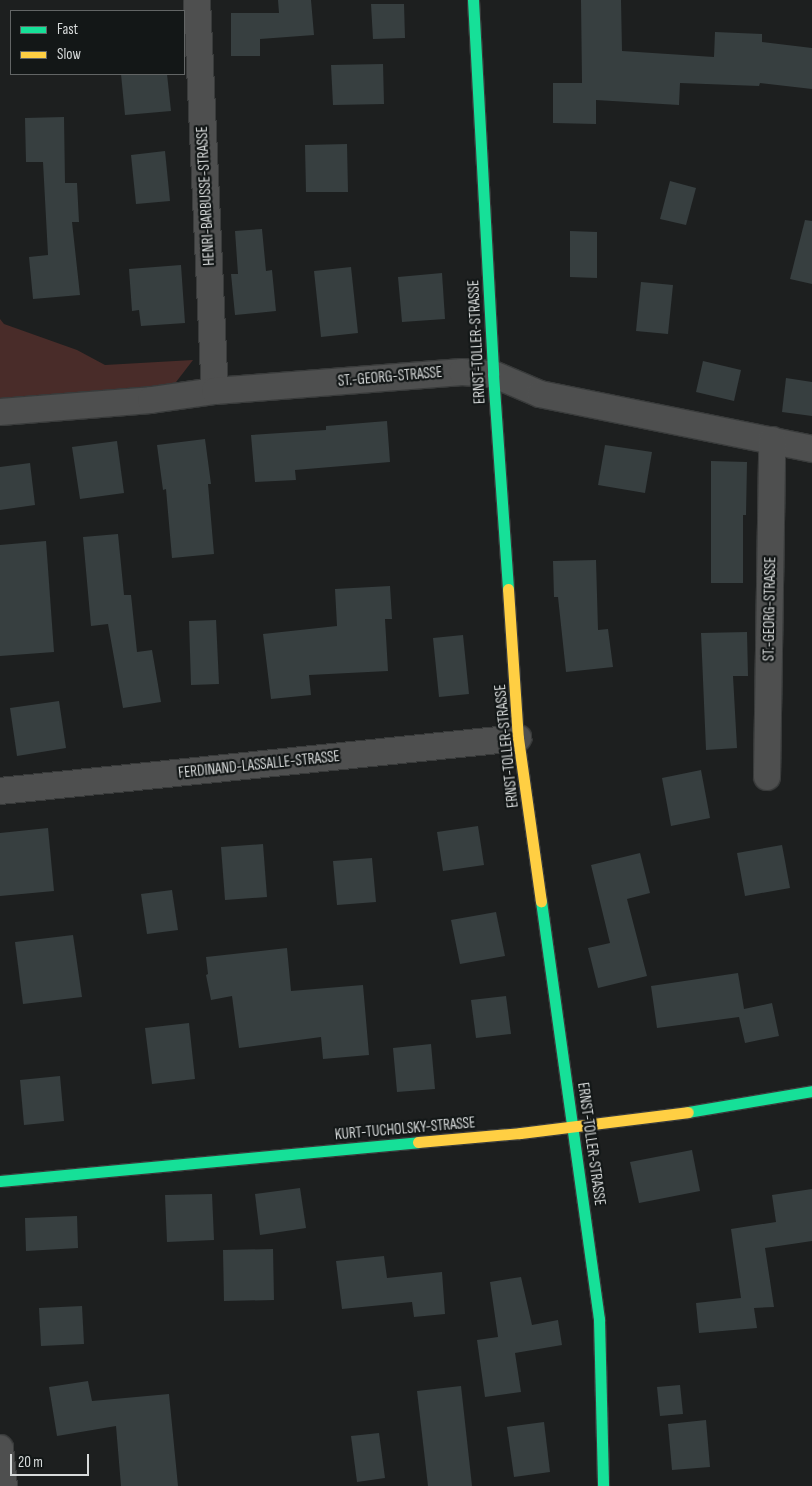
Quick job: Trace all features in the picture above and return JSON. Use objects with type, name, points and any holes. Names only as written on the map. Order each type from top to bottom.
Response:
[{"type":"street","name":"HENRI-BARBUSSE-STRASSE","points":[[197,0],[215,391]]},
{"type":"street","name":"ERNST-TOLLER-STRASSE","points":[[474,0],[493,374],[518,738],[600,1319],[603,1486]]},
{"type":"street","name":"ST.-GEORG-STRASSE","points":[[0,412],[150,400],[215,391],[462,372],[493,374],[540,394],[812,449]]},
{"type":"street","name":"ST.-GEORG-STRASSE","points":[[767,777],[772,440]]},
{"type":"street","name":"FERDINAND-LASSALLE-STRASSE","points":[[0,791],[518,738]]},
{"type":"street","name":"KURT-TUCHOLSKY-STRASSE","points":[[0,1181],[500,1135],[680,1113],[812,1091]]},
{"type":"street","points":[[0,1448],[4,1486]]},
{"type":"shaded area","points":[[0,319],[4,324],[77,350],[105,365],[193,360],[173,386],[0,402]]},
{"type":"building","points":[[278,0],[311,0],[314,35],[260,39],[260,56],[231,56],[231,13],[279,13]]},
{"type":"building","points":[[581,0],[621,0],[622,51],[714,57],[715,32],[762,34],[762,42],[812,48],[812,89],[760,83],[759,86],[680,83],[679,105],[596,100],[596,124],[553,123],[553,83],[582,83]]},
{"type":"building","points":[[371,4],[404,4],[405,38],[373,39]]},
{"type":"building","points":[[383,64],[384,104],[333,105],[331,65]]},
{"type":"building","points":[[121,75],[167,75],[171,111],[125,115]]},
{"type":"building","points":[[64,117],[65,183],[77,183],[79,222],[72,222],[80,295],[33,299],[29,257],[48,255],[43,162],[26,162],[25,118]]},
{"type":"building","points":[[347,144],[348,192],[306,192],[305,145]]},
{"type":"building","points":[[165,151],[170,201],[136,204],[131,155]]},
{"type":"building","points":[[670,181],[696,188],[686,225],[660,219]]},
{"type":"building","points":[[805,220],[812,221],[812,284],[790,279]]},
{"type":"building","points":[[262,229],[266,271],[272,270],[276,311],[235,315],[231,274],[238,274],[235,231]]},
{"type":"building","points":[[570,231],[597,232],[597,278],[570,277]]},
{"type":"building","points":[[181,265],[185,323],[141,326],[139,310],[132,311],[129,269]]},
{"type":"building","points":[[351,267],[358,333],[321,337],[314,271]]},
{"type":"building","points":[[442,273],[445,319],[402,322],[398,277]]},
{"type":"building","points":[[641,282],[673,285],[668,334],[636,331]]},
{"type":"building","points":[[703,361],[741,370],[734,401],[696,392]]},
{"type":"building","points":[[786,378],[812,382],[812,416],[782,412]]},
{"type":"building","points":[[387,421],[390,462],[295,470],[296,480],[255,482],[251,435],[326,430],[326,426]]},
{"type":"building","points":[[205,439],[211,484],[208,484],[214,554],[172,558],[166,489],[163,490],[157,445]]},
{"type":"building","points":[[117,441],[124,493],[80,499],[72,447]]},
{"type":"building","points":[[605,445],[652,452],[645,493],[598,485]]},
{"type":"building","points":[[711,461],[747,462],[746,515],[743,515],[743,583],[711,583]]},
{"type":"building","points":[[30,463],[35,505],[0,510],[0,467]]},
{"type":"building","points":[[118,534],[124,595],[131,595],[137,652],[152,650],[161,702],[123,708],[108,624],[91,626],[83,537]]},
{"type":"building","points":[[46,541],[54,652],[0,656],[0,545]]},
{"type":"building","points":[[596,560],[598,630],[608,629],[613,667],[566,672],[558,597],[554,597],[553,561]]},
{"type":"building","points":[[390,586],[392,619],[385,619],[388,671],[309,675],[311,695],[271,699],[263,634],[337,626],[335,589]]},
{"type":"building","points":[[216,620],[219,684],[191,685],[189,621]]},
{"type":"building","points":[[747,632],[748,676],[733,676],[737,748],[706,750],[701,633]]},
{"type":"building","points":[[463,635],[469,694],[439,697],[433,638]]},
{"type":"building","points":[[59,701],[66,748],[17,756],[10,708]]},
{"type":"building","points":[[701,770],[710,818],[671,826],[662,778]]},
{"type":"building","points":[[478,826],[484,865],[443,871],[437,832]]},
{"type":"building","points":[[48,828],[54,891],[0,896],[0,833]]},
{"type":"building","points":[[263,844],[267,897],[225,900],[221,847]]},
{"type":"building","points":[[782,845],[790,888],[745,896],[737,853]]},
{"type":"building","points":[[640,853],[650,893],[627,899],[647,976],[598,988],[588,948],[610,943],[591,865]]},
{"type":"building","points":[[372,858],[376,902],[337,905],[333,861]]},
{"type":"building","points":[[172,890],[178,930],[147,934],[141,894]]},
{"type":"building","points":[[496,912],[505,956],[460,964],[451,920]]},
{"type":"building","points":[[73,935],[82,997],[23,1004],[15,942]]},
{"type":"building","points":[[287,948],[291,991],[363,985],[369,1055],[323,1059],[321,1037],[239,1048],[232,996],[211,1000],[206,975],[208,974],[206,957]]},
{"type":"building","points":[[738,973],[744,1009],[772,1003],[779,1036],[745,1043],[739,1017],[657,1028],[651,986]]},
{"type":"building","points":[[506,996],[511,1034],[476,1038],[471,1000]]},
{"type":"building","points":[[189,1023],[195,1079],[152,1084],[145,1028]]},
{"type":"building","points":[[431,1044],[435,1089],[397,1092],[393,1048]]},
{"type":"building","points":[[60,1076],[64,1121],[24,1125],[20,1080]]},
{"type":"building","points":[[692,1150],[700,1191],[639,1203],[630,1162]]},
{"type":"building","points":[[300,1188],[306,1228],[260,1235],[255,1194]]},
{"type":"building","points":[[812,1189],[812,1241],[765,1248],[774,1307],[754,1308],[757,1328],[699,1333],[696,1303],[741,1298],[731,1229],[776,1222],[772,1195]]},
{"type":"building","points":[[212,1194],[214,1240],[167,1242],[165,1195]]},
{"type":"building","points":[[77,1216],[78,1248],[26,1251],[25,1218]]},
{"type":"building","points":[[273,1249],[274,1300],[224,1301],[223,1250]]},
{"type":"building","points":[[384,1256],[387,1278],[442,1272],[445,1314],[414,1317],[412,1302],[342,1309],[336,1261]]},
{"type":"building","points":[[521,1277],[532,1325],[558,1320],[562,1345],[515,1353],[521,1392],[485,1397],[477,1340],[498,1337],[490,1282]]},
{"type":"building","points":[[82,1306],[84,1344],[41,1346],[39,1308]]},
{"type":"building","points":[[88,1381],[92,1401],[169,1394],[178,1486],[121,1486],[116,1426],[57,1436],[49,1387]]},
{"type":"building","points":[[680,1385],[683,1414],[660,1416],[657,1387]]},
{"type":"building","points":[[461,1386],[472,1486],[428,1486],[417,1391]]},
{"type":"building","points":[[706,1420],[710,1467],[672,1470],[668,1424]]},
{"type":"building","points":[[544,1422],[550,1472],[514,1477],[507,1427]]},
{"type":"building","points":[[379,1433],[385,1478],[357,1482],[351,1436]]},
{"type":"traffic: fast","points":[[473,0],[493,374],[508,589]]},
{"type":"traffic: fast","points":[[541,901],[599,1319],[603,1486]]},
{"type":"traffic: fast","points":[[688,1112],[812,1091]]},
{"type":"traffic: fast","points":[[0,1181],[418,1142]]},
{"type":"traffic: slow","points":[[508,589],[518,738],[541,901]]},
{"type":"traffic: slow","points":[[418,1142],[520,1133],[688,1112]]}]
